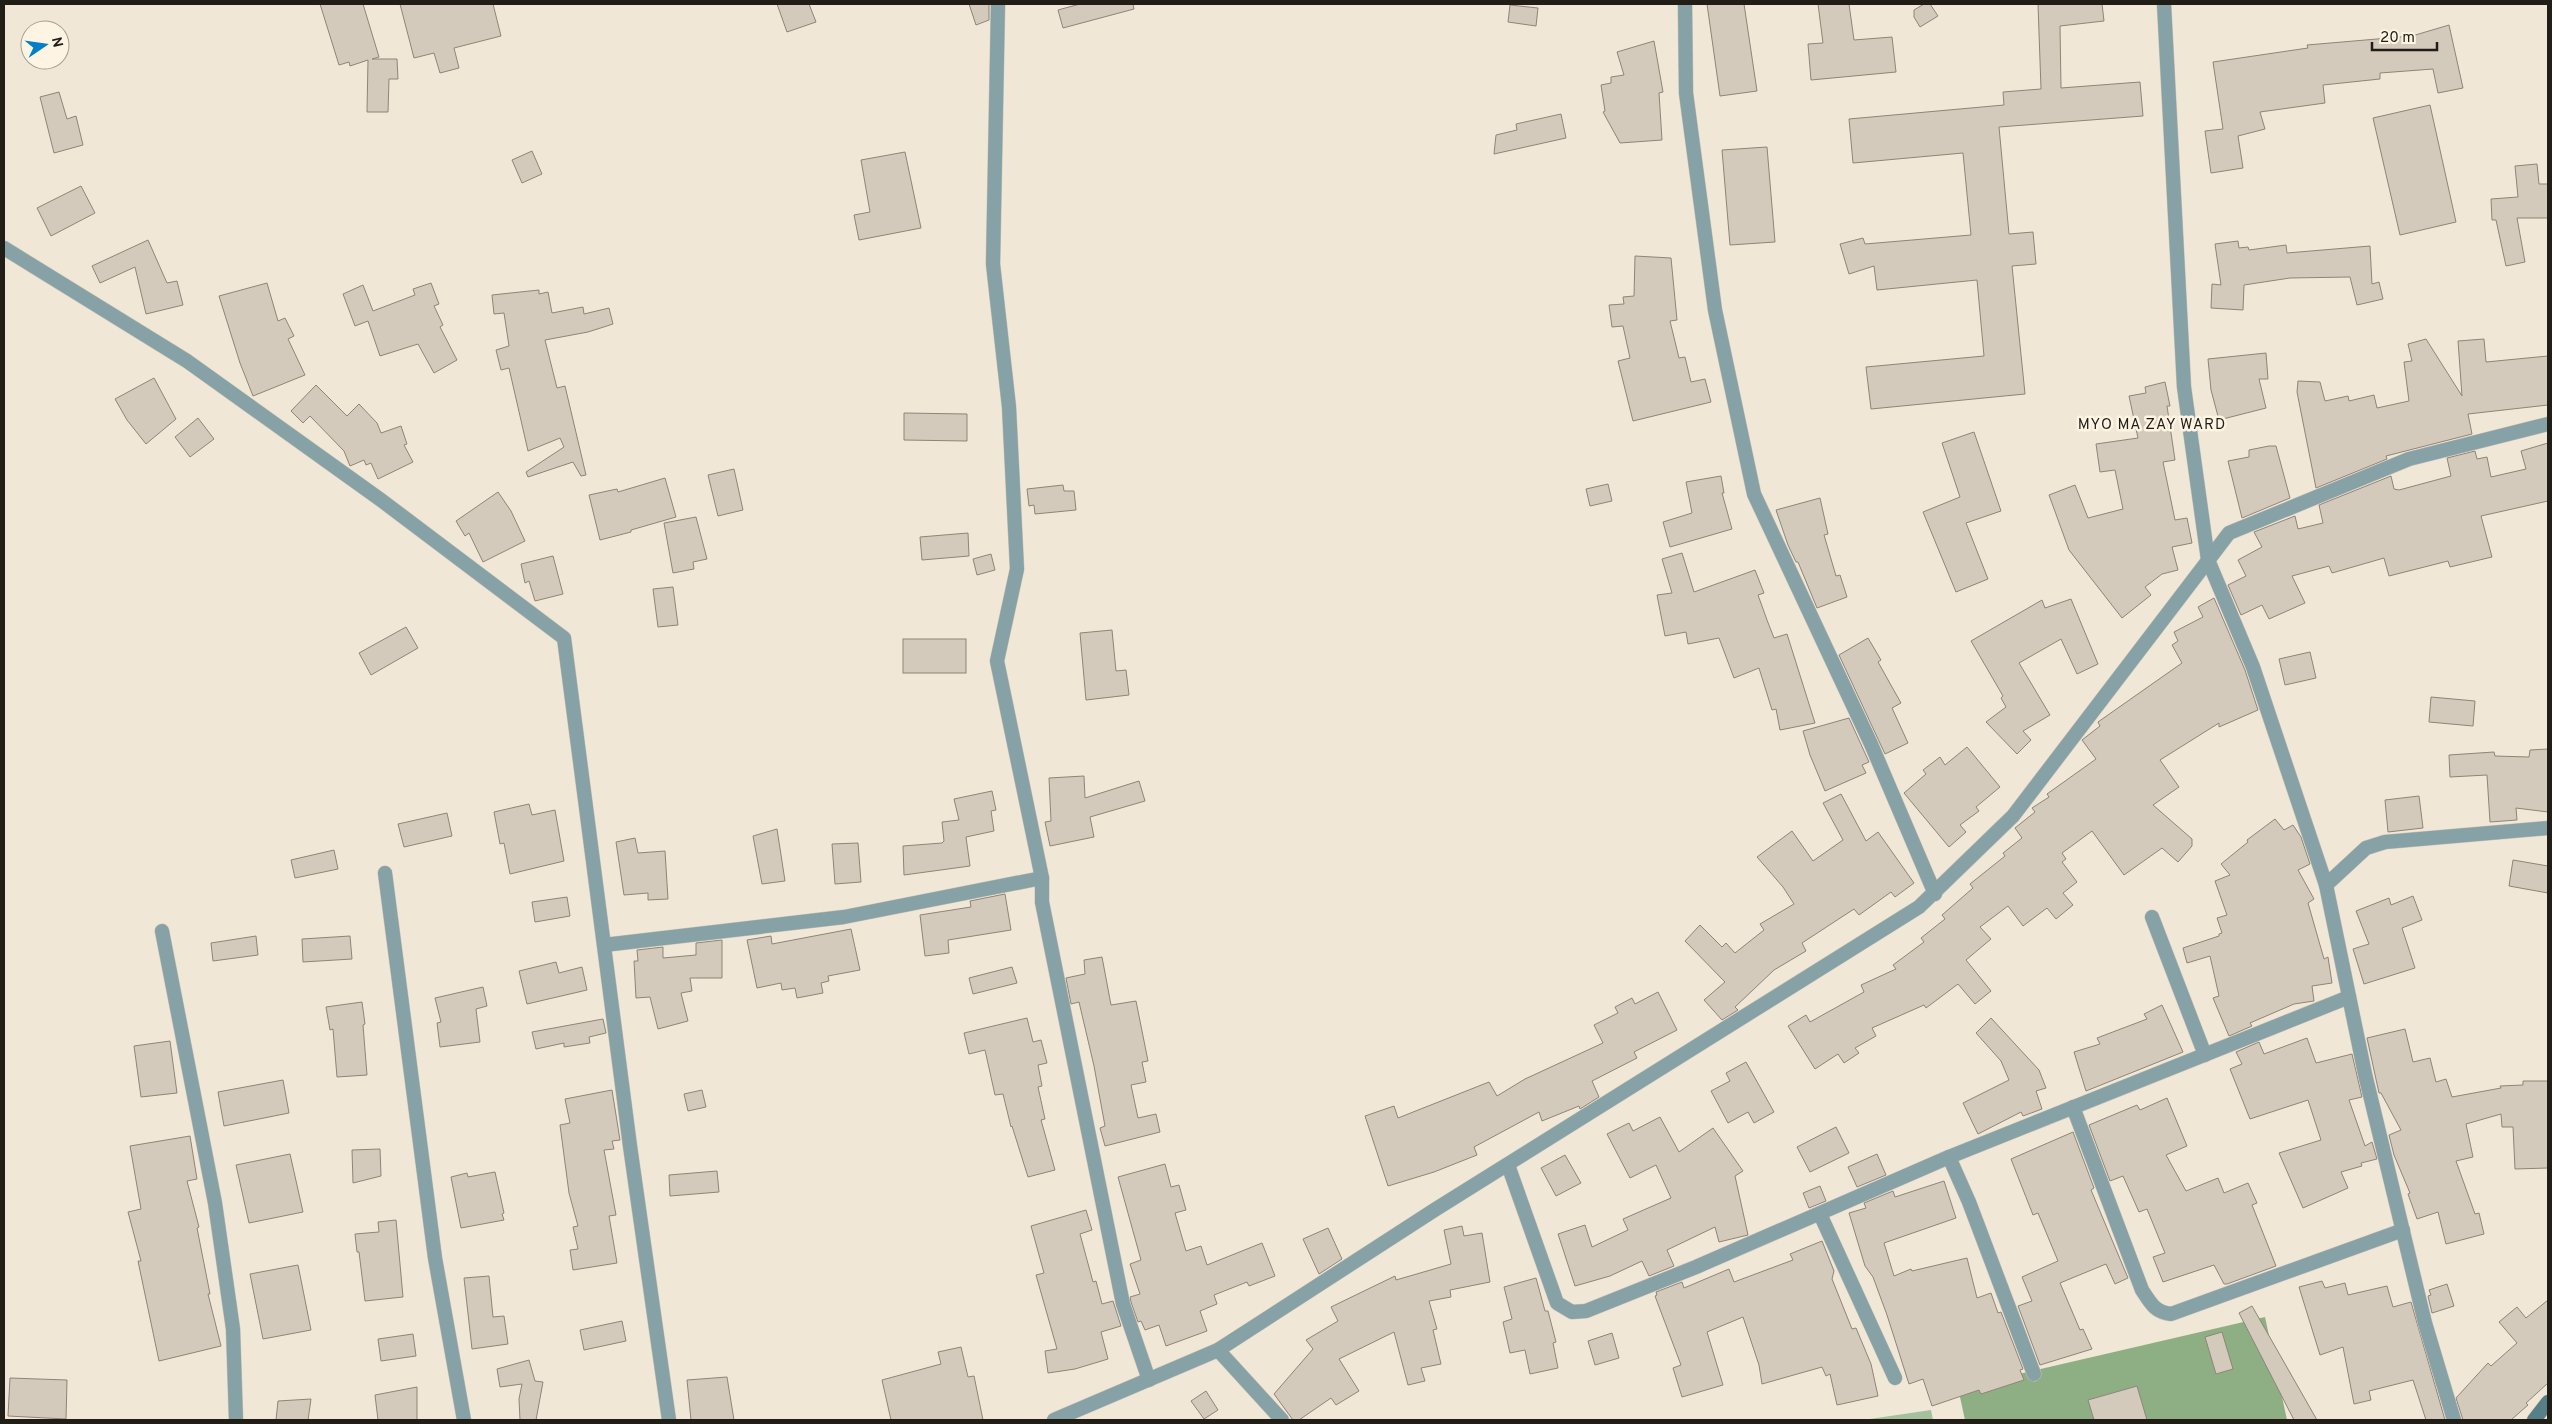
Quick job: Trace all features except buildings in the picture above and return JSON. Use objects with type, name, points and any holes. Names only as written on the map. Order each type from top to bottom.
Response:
[{"type":"main road","points":[[2534,1420],[2548,1402]]},
{"type":"street","points":[[998,4],[993,264],[1009,406],[1017,569],[997,661],[1042,878],[1042,902],[1123,1304],[1149,1380]]},
{"type":"street","points":[[1685,4],[1686,93],[1715,310],[1754,494],[1871,744],[1935,894]]},
{"type":"street","points":[[2164,4],[2184,387],[2208,560],[2253,667],[2326,885],[2365,1074],[2425,1322],[2454,1420]]},
{"type":"street","points":[[4,248],[187,361],[367,490],[564,638],[669,1420]]},
{"type":"street","points":[[1054,1420],[1218,1350],[1919,907],[1935,894],[2012,816],[2229,533],[2409,458],[2548,424]]},
{"type":"street","points":[[2326,885],[2366,848],[2385,842],[2548,828]]},
{"type":"street","points":[[385,873],[435,1258],[464,1420]]},
{"type":"street","points":[[604,945],[844,917],[1042,878]]},
{"type":"street","points":[[2152,916],[2205,1055]]},
{"type":"street","points":[[162,931],[215,1203],[233,1329],[236,1420]]},
{"type":"street","points":[[1508,1165],[1556,1303],[1572,1312],[1586,1311],[1651,1286],[1949,1158],[2349,997]]},
{"type":"street","points":[[2074,1108],[2142,1290],[2152,1306],[2160,1312],[2171,1314],[2403,1230]]},
{"type":"street","points":[[1949,1158],[1969,1202],[2034,1374]]},
{"type":"street","points":[[1820,1214],[1895,1378]]},
{"type":"street","points":[[1218,1350],[1282,1420]]},
{"type":"green space","points":[[2265,1317],[2287,1420],[1965,1420],[1958,1388]]},
{"type":"green space","points":[[1931,1410],[1933,1420],[1863,1420]]},
{"type":"district","name":"MYO MA ZAY WARD","points":[[2152,424]]}]
